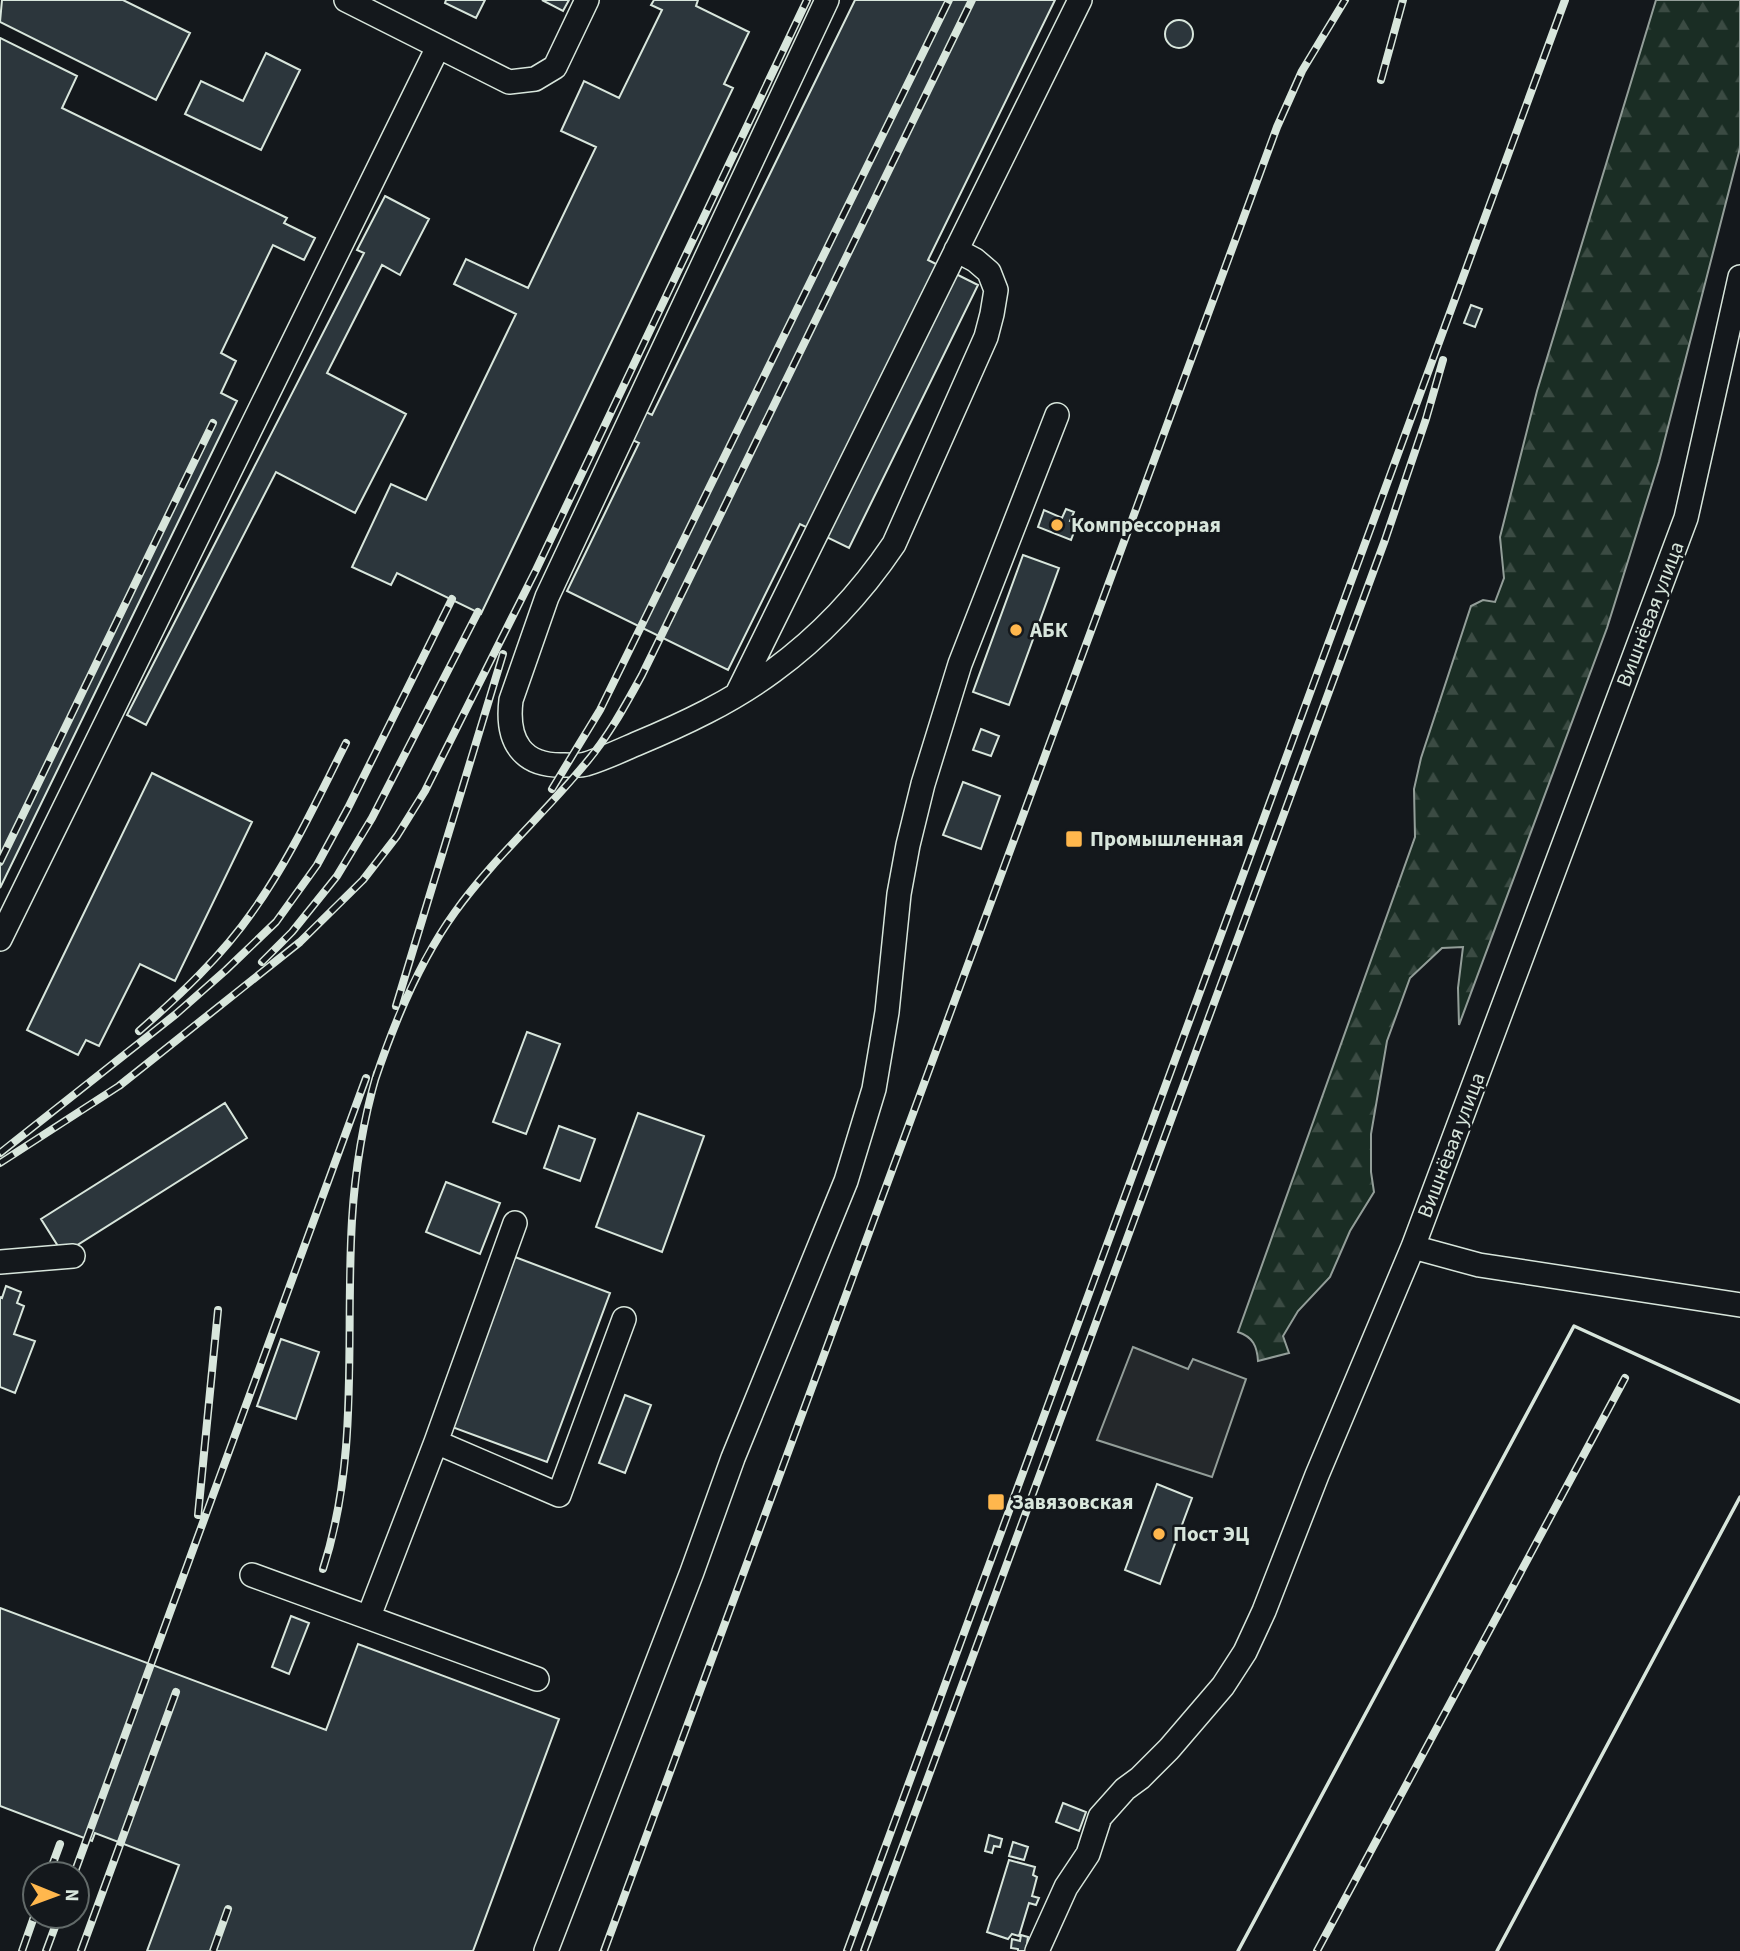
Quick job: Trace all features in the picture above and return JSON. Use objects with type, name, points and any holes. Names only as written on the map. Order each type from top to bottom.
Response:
[{"type":"street","points":[[345,0],[509,82],[535,79],[555,67],[587,0]]},
{"type":"street","points":[[827,0],[547,597],[511,700],[509,716],[516,742],[530,759],[551,766],[585,765],[688,723],[773,671],[838,615],[876,570],[894,544],[986,337],[992,314],[996,289],[989,272],[975,260],[956,250]]},
{"type":"street","points":[[736,695],[1080,0]]},
{"type":"street","points":[[0,939],[438,47]]},
{"type":"street","name":"Вишнёвая улица","points":[[1037,1951],[1066,1887],[1088,1854],[1100,1817],[1118,1795],[1169,1749],[1223,1686],[1245,1652],[1264,1611],[1317,1475],[1413,1247],[1686,518],[1740,277]]},
{"type":"street","points":[[545,1951],[742,1436],[846,1181],[879,1068],[899,894],[923,784],[960,664],[1057,415]]},
{"type":"street","points":[[369,1616],[436,1442],[515,1223]]},
{"type":"street","points":[[1413,1247],[1479,1265],[1740,1305]]},
{"type":"street","points":[[0,1262],[73,1256]]},
{"type":"street","points":[[436,1442],[559,1495],[624,1319]]},
{"type":"street","points":[[251,1575],[537,1679]]},
{"type":"green space","points":[[1656,0],[1740,0],[1740,148],[1659,462],[1607,628],[1459,1025],[1458,988],[1463,947],[1442,948],[1410,978],[1387,1041],[1371,1134],[1374,1192],[1350,1231],[1330,1277],[1298,1311],[1283,1336],[1289,1353],[1258,1361],[1253,1343],[1238,1332],[1415,837],[1414,789],[1421,758],[1471,606],[1483,600],[1495,602],[1504,578],[1500,537],[1537,391]]},
{"type":"shaded area","points":[[1133,1347],[1188,1369],[1193,1359],[1246,1379],[1212,1477],[1097,1440]]},
{"type":"building","points":[[2,0],[123,0],[190,33],[156,100],[0,22]]},
{"type":"building","points":[[446,0],[485,0],[476,18],[445,3]]},
{"type":"building","points":[[542,0],[569,0],[563,11]]},
{"type":"building","points":[[654,0],[698,0],[696,6],[749,32],[724,84],[733,88],[481,614],[397,573],[391,585],[352,567],[391,484],[426,500],[516,314],[454,284],[466,259],[528,288],[596,147],[561,131],[584,81],[619,98],[662,10],[651,5]]},
{"type":"building","points":[[855,0],[1055,0],[928,260],[978,285],[849,548],[800,524],[728,670],[567,591],[639,443],[626,437],[640,409],[652,415]]},
{"type":"building","points":[[1179,20],[1189,24],[1193,34],[1189,44],[1179,48],[1169,44],[1165,34],[1169,24]]},
{"type":"building","points":[[0,38],[77,76],[62,108],[287,218],[284,223],[315,238],[304,260],[273,245],[221,353],[236,361],[221,393],[237,401],[0,888]]},
{"type":"building","points":[[266,53],[300,70],[261,150],[185,114],[201,81],[243,101]]},
{"type":"building","points":[[385,196],[429,219],[400,275],[382,265],[327,373],[406,414],[355,513],[276,472],[146,725],[127,715],[364,253],[357,250]]},
{"type":"building","points":[[1471,305],[1482,309],[1475,327],[1464,323]]},
{"type":"building","name":"Компрессорная","points":[[1066,509],[1074,512],[1070,521],[1077,524],[1071,540],[1038,527],[1044,510],[1062,518]]},
{"type":"building","name":"АБК","points":[[1023,555],[1059,568],[1009,705],[973,692]]},
{"type":"building","points":[[981,729],[999,736],[991,756],[973,750]]},
{"type":"building","points":[[152,773],[252,822],[175,981],[140,964],[99,1046],[86,1040],[78,1055],[27,1030]]},
{"type":"building","points":[[963,782],[1000,796],[981,849],[943,835]]},
{"type":"building","points":[[527,1032],[560,1044],[526,1134],[493,1122]]},
{"type":"building","points":[[225,1103],[247,1138],[63,1254],[41,1219]]},
{"type":"building","points":[[638,1113],[704,1136],[662,1252],[596,1227]]},
{"type":"building","points":[[559,1126],[595,1139],[580,1181],[544,1168]]},
{"type":"building","points":[[446,1182],[500,1203],[480,1254],[426,1232]]},
{"type":"building","points":[[515,1257],[610,1293],[547,1462],[452,1427]]},
{"type":"building","points":[[6,1286],[21,1292],[17,1303],[24,1306],[14,1334],[35,1341],[15,1393],[0,1387],[0,1297],[2,1298]]},
{"type":"building","points":[[281,1339],[319,1352],[296,1419],[257,1406]]},
{"type":"building","points":[[625,1395],[651,1405],[625,1473],[599,1463]]},
{"type":"building","name":"Пост ЭЦ","points":[[1157,1484],[1192,1498],[1160,1584],[1125,1570]]},
{"type":"building","points":[[0,1608],[326,1730],[358,1644],[559,1719],[473,1951],[147,1951],[179,1865],[95,1833],[92,1841],[0,1806]]},
{"type":"building","points":[[291,1616],[309,1623],[289,1674],[272,1667]]},
{"type":"building","points":[[1063,1803],[1086,1812],[1079,1831],[1056,1822]]},
{"type":"building","points":[[989,1835],[1002,1839],[1000,1847],[994,1846],[992,1853],[985,1851]]},
{"type":"building","points":[[1013,1842],[1028,1847],[1024,1860],[1009,1856]]},
{"type":"building","points":[[1009,1860],[1035,1867],[1033,1875],[1037,1877],[1032,1896],[1039,1898],[1036,1905],[1029,1903],[1019,1936],[1012,1934],[1008,1939],[987,1932]]},
{"type":"building","points":[[1021,1935],[1028,1937],[1026,1951],[1011,1948],[1012,1939],[1020,1941]]},
{"type":"railway","points":[[0,1163],[119,1086],[300,942],[363,880],[397,836],[425,791],[536,570],[807,0]]},
{"type":"railway","points":[[552,789],[600,710],[949,0]]},
{"type":"railway","points":[[375,1080],[409,993],[442,931],[485,874],[593,754],[636,687],[972,0]]},
{"type":"railway","points":[[604,1951],[1277,127],[1302,71],[1345,0]]},
{"type":"railway","points":[[1381,80],[1403,0]]},
{"type":"railway","points":[[847,1951],[1565,0]]},
{"type":"railway","points":[[864,1951],[1385,540],[1443,360]]},
{"type":"railway","points":[[0,862],[213,423]]},
{"type":"railway","points":[[0,1153],[176,1014],[276,922],[317,865],[452,599]]},
{"type":"railway","points":[[262,962],[292,932],[337,876],[372,818],[478,612]]},
{"type":"railway","points":[[396,1006],[503,654]]},
{"type":"railway","points":[[139,1031],[199,975],[253,911],[291,850],[346,743]]},
{"type":"railway","points":[[323,1569],[335,1526],[347,1439],[350,1264],[355,1183],[364,1127],[377,1073]]},
{"type":"railway","points":[[79,1860],[366,1078]]},
{"type":"railway","points":[[198,1515],[218,1310]]},
{"type":"railway","points":[[1317,1951],[1625,1378]]},
{"type":"railway","points":[[81,1951],[176,1692]]},
{"type":"railway","points":[[54,1860],[60,1844]]},
{"type":"railway","points":[[213,1951],[228,1909]]},
{"type":"railway","points":[[22,1951],[29,1930]]},
{"type":"railway","points":[[46,1951],[54,1930]]},
{"type":"wall","points":[[1238,1951],[1574,1326],[1740,1402]]},
{"type":"wall","points":[[1497,1951],[1740,1497]]},
{"type":"place","name":"Компрессорная","points":[[1057,525]]},
{"type":"place","name":"АБК","points":[[1016,630]]},
{"type":"place","name":"Промышленная","points":[[1074,839]]},
{"type":"place","name":"Завязовская","points":[[996,1502]]},
{"type":"place","name":"Пост ЭЦ","points":[[1159,1534]]}]
